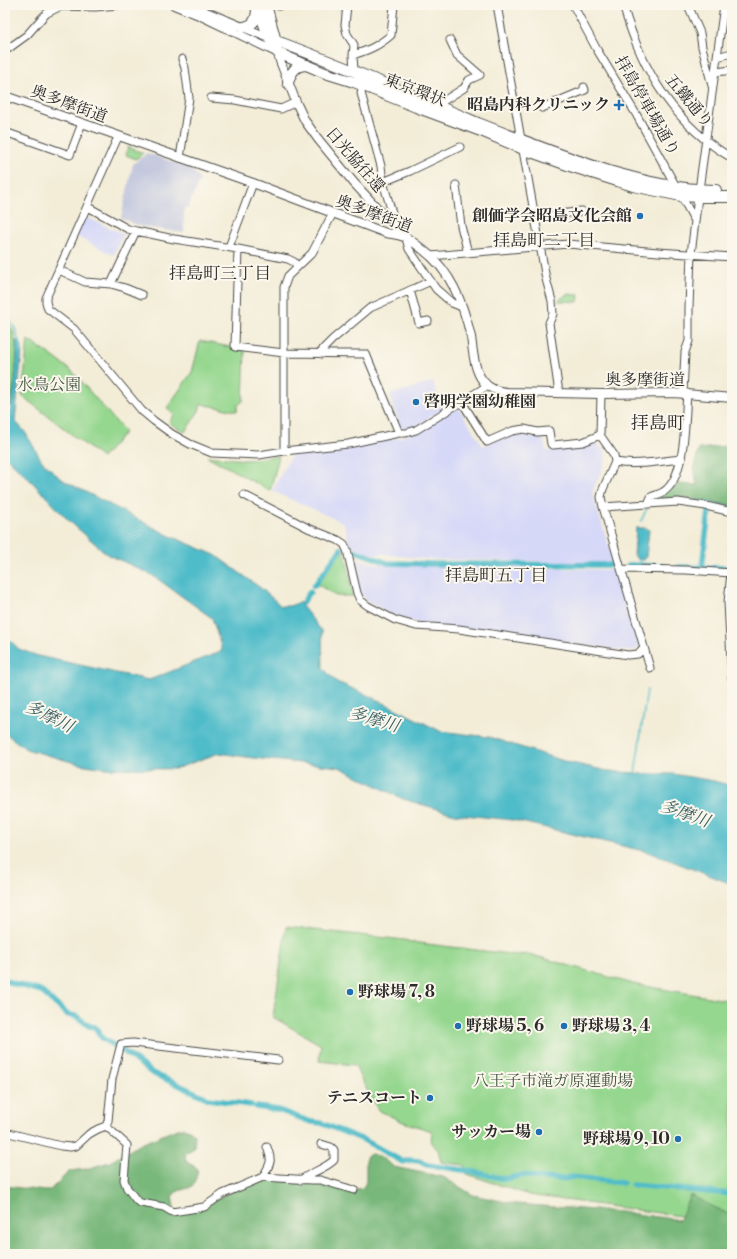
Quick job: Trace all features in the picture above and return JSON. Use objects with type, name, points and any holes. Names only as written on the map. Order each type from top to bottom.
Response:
[{"type":"highway","points":[[257,5],[278,53]]},
{"type":"highway","points":[[244,27],[252,25],[256,21],[257,5]]},
{"type":"highway","points":[[266,5],[272,39]]},
{"type":"highway","name":"東京環状","points":[[272,39],[354,71],[437,106],[574,168],[633,186],[732,197]]},
{"type":"highway","name":"東京環状","points":[[278,53],[416,108],[522,145]]},
{"type":"highway","points":[[288,83],[294,69],[298,66],[307,65]]},
{"type":"highway","name":"東京環状","points":[[698,193],[732,190]]},
{"type":"main road","points":[[174,5],[199,15],[278,53]]},
{"type":"main road","points":[[188,5],[272,39]]},
{"type":"main road","name":"日光脇往還","points":[[278,53],[296,102],[305,120],[318,139],[354,183],[406,238]]},
{"type":"main road","name":"奥多摩街道","points":[[5,96],[406,238],[431,256],[447,274],[458,295],[462,307],[478,373],[487,386],[499,392],[601,394],[685,393],[732,398]]},
{"type":"street","points":[[5,51],[27,35],[47,13],[61,6],[95,7],[118,5]]},
{"type":"street","points":[[347,5],[344,25],[346,34],[354,45],[354,71]]},
{"type":"street","points":[[353,55],[370,50],[382,43],[391,35],[394,5]]},
{"type":"street","points":[[498,5],[546,279],[552,301],[553,314],[549,323],[559,393]]},
{"type":"street","name":"拝島停車場通り","points":[[573,5],[596,48],[636,114],[695,222]]},
{"type":"street","name":"五鐵通り","points":[[622,5],[640,56],[655,83],[671,106],[706,142],[732,158]]},
{"type":"street","points":[[688,5],[700,33],[702,48],[713,88]]},
{"type":"street","points":[[648,504],[651,497],[664,492],[669,486],[676,476],[682,459],[685,352],[690,341],[688,306],[691,254],[724,5]]},
{"type":"street","points":[[437,106],[464,88],[469,80],[480,75],[457,55],[450,40]]},
{"type":"street","points":[[718,56],[732,53]]},
{"type":"street","points":[[180,158],[189,98],[185,68],[182,59]]},
{"type":"street","points":[[716,72],[732,70]]},
{"type":"street","points":[[363,86],[361,93],[393,216],[392,224]]},
{"type":"street","points":[[542,108],[585,90],[584,87]]},
{"type":"street","points":[[211,98],[235,100],[281,109],[296,102]]},
{"type":"street","points":[[5,132],[70,155],[82,123]]},
{"type":"street","points":[[118,137],[46,298],[46,302],[47,308],[74,329],[142,411],[154,422],[172,434],[212,453],[258,455],[348,444],[416,430],[487,386]]},
{"type":"street","points":[[383,182],[460,147]]},
{"type":"street","points":[[229,247],[253,183]]},
{"type":"street","points":[[456,185],[461,226],[468,253]]},
{"type":"street","points":[[88,207],[128,229],[174,239],[229,247],[288,259],[294,262],[297,266]]},
{"type":"street","points":[[535,218],[582,211]]},
{"type":"street","points":[[284,451],[284,286],[288,276],[312,252],[333,213]]},
{"type":"street","points":[[110,284],[136,231]]},
{"type":"street","name":"日光脇往還","points":[[406,238],[408,249],[436,289],[452,303],[462,307]]},
{"type":"street","points":[[431,256],[568,244],[732,257]]},
{"type":"street","points":[[238,249],[235,347],[284,353],[366,354],[399,433]]},
{"type":"street","points":[[59,270],[85,282],[110,284],[142,295]]},
{"type":"street","points":[[322,354],[323,349],[332,339],[370,308],[430,281]]},
{"type":"street","points":[[410,290],[419,323],[428,321]]},
{"type":"street","points":[[601,394],[600,434],[614,455],[615,462],[601,497],[650,668]]},
{"type":"street","points":[[462,402],[487,442],[512,431],[524,429],[537,432],[549,431],[551,444],[553,445],[583,442],[600,434]]},
{"type":"street","points":[[615,462],[639,464],[682,459]]},
{"type":"street","points":[[244,495],[308,528],[338,540],[344,544],[347,550],[360,600],[368,606],[395,620],[416,626],[459,629],[628,655],[638,654],[644,647]]},
{"type":"street","points":[[603,507],[678,502],[732,512]]},
{"type":"street","points":[[622,569],[686,570],[732,573],[728,602],[731,633],[732,679]]},
{"type":"street","points":[[5,1132],[70,1147],[76,1146],[89,1134],[106,1126],[108,1122],[112,1079],[121,1044],[133,1043],[278,1060]]},
{"type":"street","points":[[106,1126],[127,1146],[124,1181],[127,1188],[137,1201],[164,1207],[173,1212],[204,1207],[223,1194],[263,1177],[320,1180],[354,1190]]},
{"type":"street","points":[[301,1180],[330,1164],[334,1160],[334,1150],[331,1147],[320,1144]]},
{"type":"street","points":[[263,1177],[271,1162],[267,1147]]},
{"type":"shaded area","points":[[147,153],[191,168],[200,180],[188,208],[184,208],[184,233],[139,226],[121,218],[133,164]]},
{"type":"shaded area","points":[[85,217],[124,234],[113,255],[76,236]]},
{"type":"shaded area","name":"啓明学園幼稚園","points":[[433,382],[442,409],[416,427],[404,431],[401,429],[389,395]]},
{"type":"shaded area","points":[[458,407],[483,446],[512,433],[529,437],[542,435],[546,451],[581,445],[593,440],[606,451],[606,459],[592,493],[614,563],[426,559],[369,554],[349,544],[344,523],[272,491],[292,454],[402,437]]},
{"type":"shaded area","points":[[351,557],[375,564],[616,570],[640,646],[634,651],[627,651],[424,624],[398,618],[367,601],[360,593]]},
{"type":"green space","points":[[128,147],[143,153],[136,159],[126,155]]},
{"type":"green space","points":[[567,294],[579,295],[578,302],[558,301]]},
{"type":"green space","points":[[5,319],[12,329],[16,344],[16,371],[10,407],[5,402]]},
{"type":"green space","name":"水鳥公園","points":[[28,340],[72,371],[125,432],[102,458],[22,396]]},
{"type":"green space","points":[[200,341],[245,350],[243,401],[238,405],[237,411],[201,404],[199,411],[185,432],[169,423],[174,415],[167,408],[192,372]]},
{"type":"green space","points":[[725,446],[732,451],[732,459],[729,464],[732,506],[684,497],[660,500],[657,498],[678,484],[697,485],[694,466],[699,449]]},
{"type":"green space","points":[[207,456],[246,460],[279,456],[270,491]]},
{"type":"green space","points":[[342,550],[346,556],[353,596],[336,596],[317,584]]},
{"type":"green space","name":"八王子市滝ガ原運動場","points":[[286,927],[405,940],[517,955],[529,954],[633,984],[732,1001],[732,1219],[709,1220],[529,1195],[467,1174],[464,1165],[441,1162],[438,1150],[431,1143],[432,1131],[403,1122],[378,1110],[355,1065],[319,1061],[321,1045],[273,1017]]},
{"type":"green space","points":[[184,1128],[191,1131],[195,1135],[194,1148],[186,1153],[185,1159],[197,1168],[196,1182],[190,1188],[180,1190],[174,1194],[172,1197],[175,1212],[187,1211],[261,1179],[312,1182],[356,1189],[363,1188],[366,1182],[366,1157],[371,1154],[379,1156],[394,1167],[443,1177],[473,1195],[516,1204],[621,1212],[680,1220],[690,1195],[732,1216],[732,1254],[5,1254],[5,1186],[45,1191],[50,1190],[70,1171],[86,1169],[110,1162],[141,1144],[177,1129]]},
{"type":"water","name":"多摩川","points":[[16,341],[20,341],[22,351],[15,421],[25,432],[42,461],[61,479],[168,535],[215,555],[262,589],[281,606],[289,606],[304,601],[302,606],[322,630],[323,668],[337,682],[372,697],[440,731],[489,737],[567,762],[608,771],[673,774],[714,781],[732,786],[732,884],[648,852],[513,820],[455,814],[403,799],[339,767],[219,753],[175,769],[106,768],[79,764],[26,749],[5,733],[5,636],[19,649],[38,656],[149,680],[222,651],[212,618],[152,575],[107,554],[67,519],[5,456],[5,415],[9,417],[14,389],[17,356]]},
{"type":"water","points":[[636,528],[647,528],[649,530],[646,557],[643,560],[637,559],[634,555]]},
{"type":"waterway","points":[[5,313],[15,329],[19,342]]},
{"type":"waterway","points":[[679,499],[710,503],[732,508]]},
{"type":"waterway","points":[[641,521],[647,508]]},
{"type":"waterway","points":[[702,567],[709,511]]},
{"type":"waterway","points":[[314,586],[341,549]]},
{"type":"waterway","points":[[350,549],[388,563],[612,565]]},
{"type":"waterway","points":[[639,565],[640,559]]},
{"type":"waterway","points":[[629,565],[664,566]]},
{"type":"waterway","points":[[679,567],[732,568]]},
{"type":"waterway","points":[[304,601],[310,592]]},
{"type":"waterway","points":[[635,774],[647,690]]},
{"type":"waterway","points":[[5,980],[41,991]]},
{"type":"waterway","points":[[43,993],[68,1015],[76,1016],[89,1026],[95,1027],[100,1035]]},
{"type":"waterway","points":[[102,1038],[118,1048]]},
{"type":"waterway","points":[[122,1050],[152,1073],[205,1097]]},
{"type":"waterway","points":[[208,1099],[251,1105]]},
{"type":"waterway","points":[[256,1107],[278,1110],[311,1122],[321,1123],[364,1140],[403,1162],[410,1160],[419,1161],[427,1165],[470,1171],[505,1179],[523,1175],[538,1178],[563,1179],[572,1177],[623,1183]]},
{"type":"waterway","points":[[632,1185],[732,1194]]},
{"type":"place","name":"昭島内科クリニック","points":[[619,105]]},
{"type":"place","name":"創価学会昭島文化会館","points":[[640,216]]},
{"type":"place","name":"啓明学園幼稚園","points":[[416,402]]},
{"type":"place","name":"野球場 7, 8","points":[[350,992]]},
{"type":"place","name":"野球場 5, 6","points":[[458,1026]]},
{"type":"place","name":"野球場 3, 4","points":[[564,1026]]},
{"type":"place","name":"テニスコート","points":[[430,1098]]},
{"type":"place","name":"サッカー場","points":[[539,1132]]},
{"type":"place","name":"野球場 9, 10","points":[[678,1139]]},
{"type":"district","name":"拝島町二丁目","points":[[544,241]]},
{"type":"district","name":"拝島町三丁目","points":[[220,274]]},
{"type":"district","name":"拝島町","points":[[658,423]]},
{"type":"district","name":"拝島町五丁目","points":[[496,576]]}]
